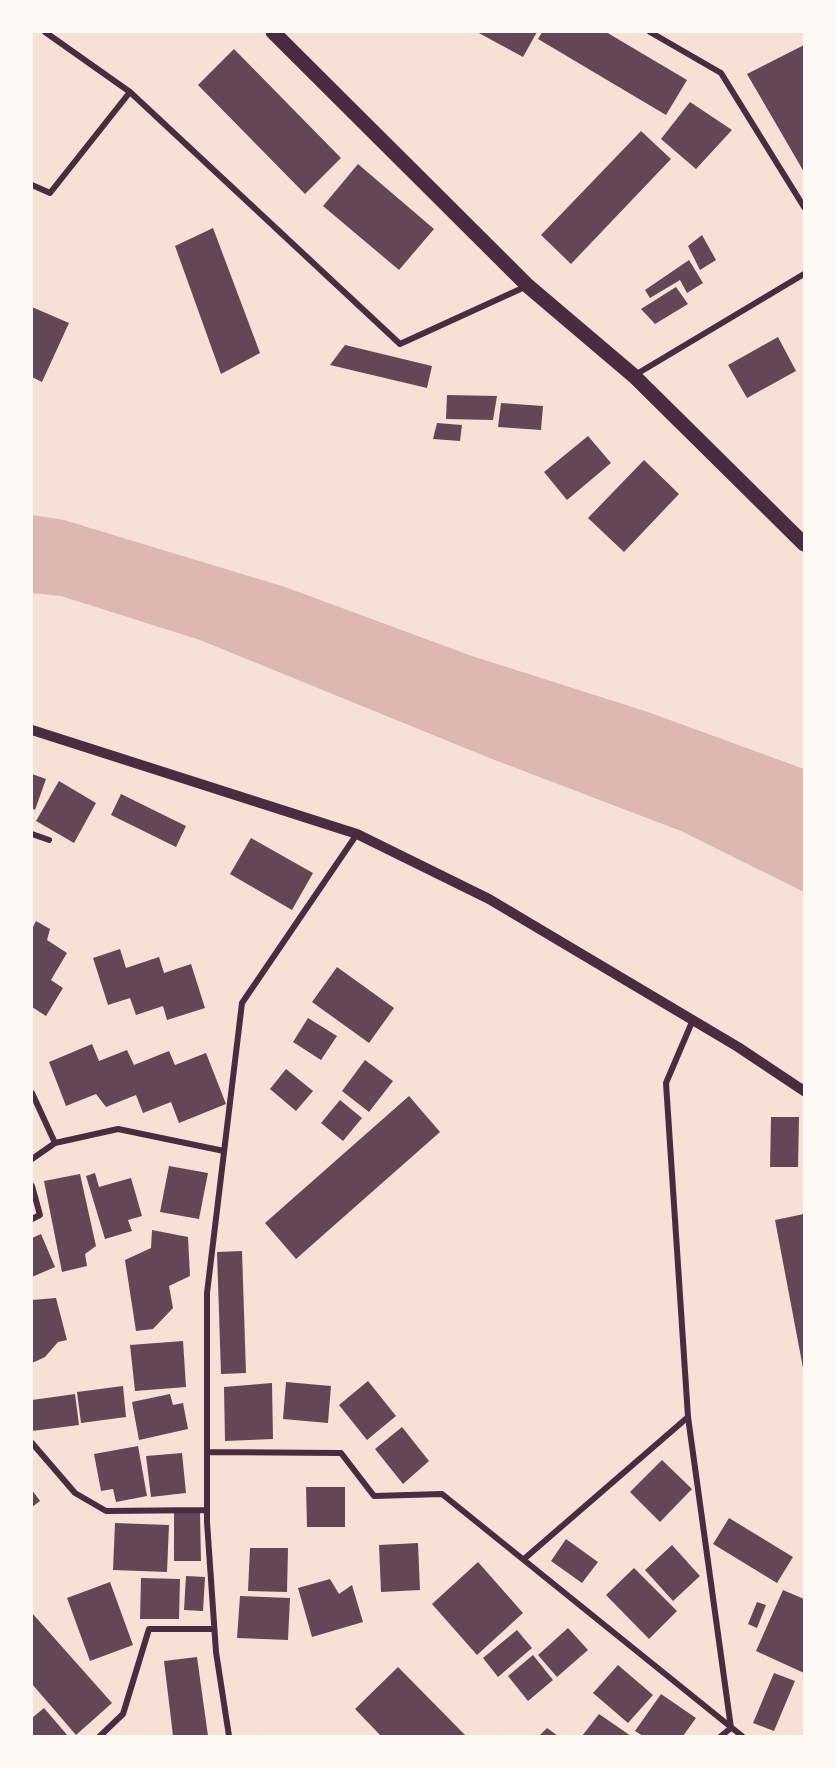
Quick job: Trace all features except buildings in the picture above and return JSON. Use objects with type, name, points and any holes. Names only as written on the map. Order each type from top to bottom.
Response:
[{"type":"main road","points":[[273,32],[528,286],[634,376],[804,544]]},
{"type":"street","points":[[45,32],[130,92],[400,344],[528,286]]},
{"type":"street","points":[[650,32],[721,73],[804,207]]},
{"type":"street","points":[[32,185],[50,193],[130,92]]},
{"type":"street","points":[[634,376],[804,274]]},
{"type":"street","points":[[32,730],[357,834],[489,899],[692,1022],[738,1047],[804,1091]]},
{"type":"street","points":[[32,834],[49,840]]},
{"type":"street","points":[[229,1737],[214,1629],[207,1510],[207,1293],[242,1003],[357,834]]},
{"type":"street","points":[[692,1022],[666,1083],[688,1417],[731,1728]]},
{"type":"street","points":[[32,1093],[56,1143]]},
{"type":"street","points":[[32,1159],[56,1143],[118,1129],[224,1151]]},
{"type":"street","points":[[32,1186],[40,1215],[32,1219]]},
{"type":"street","points":[[524,1559],[688,1417]]},
{"type":"street","points":[[32,1443],[75,1493],[106,1511],[207,1510]]},
{"type":"street","points":[[207,1452],[341,1453],[374,1496],[442,1494],[742,1737]]},
{"type":"street","points":[[100,1737],[123,1714],[148,1629],[214,1629]]},
{"type":"street","points":[[721,1737],[731,1728]]},
{"type":"shaded area","points":[[32,515],[64,520],[285,587],[472,656],[648,712],[804,769],[804,892],[681,831],[487,757],[200,640],[61,596],[32,593]]}]
